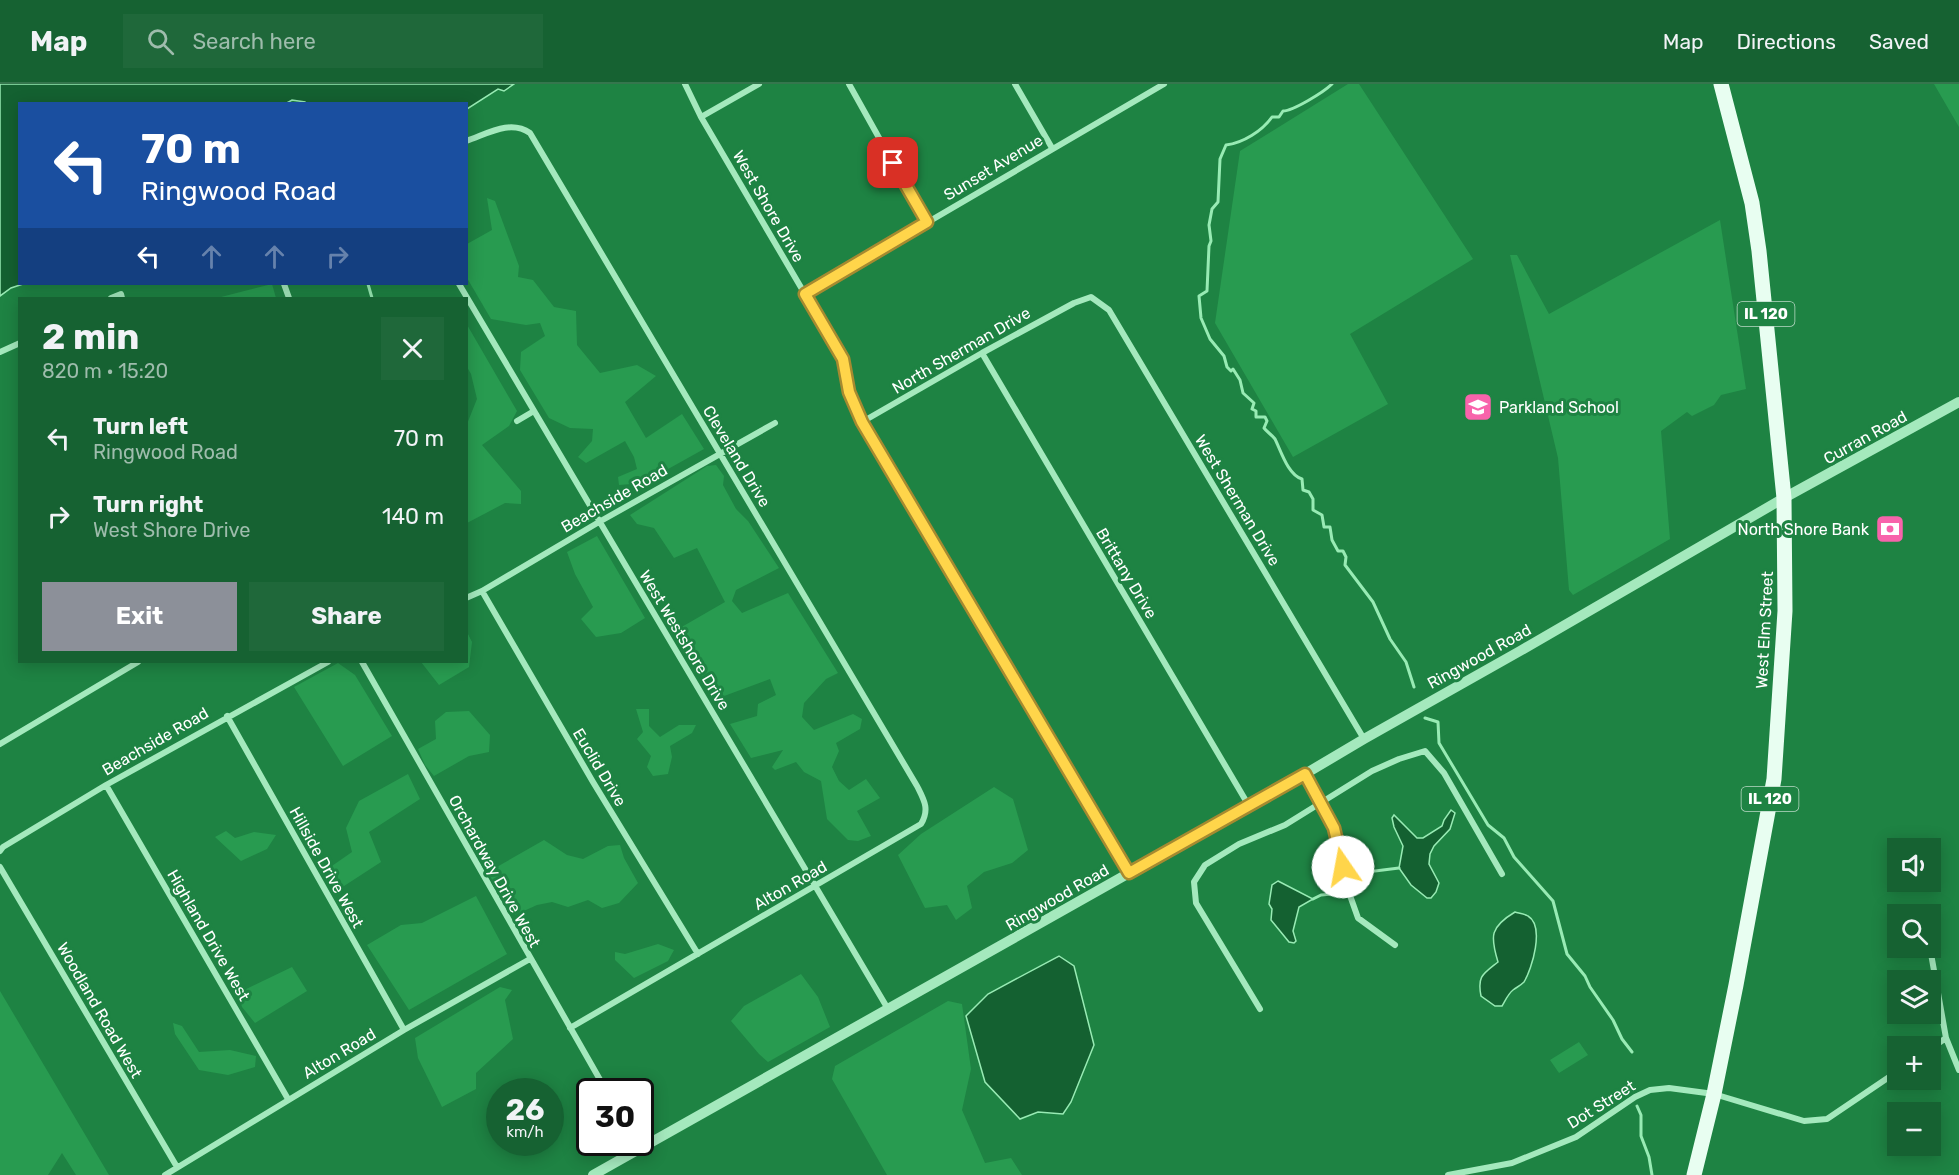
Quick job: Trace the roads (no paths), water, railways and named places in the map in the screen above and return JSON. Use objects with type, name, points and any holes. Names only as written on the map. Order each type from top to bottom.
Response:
[{"type":"main road","name":"West Elm Street","points":[[1694,1175],[1714,1094],[1774,778],[1785,611],[1784,498],[1757,232],[1752,203],[1721,84]]},
{"type":"street","name":"West Shore Drive","points":[[685,84],[701,117],[843,359],[849,392],[862,422],[1129,873]]},
{"type":"street","points":[[701,117],[759,84]]},
{"type":"street","points":[[849,84],[927,222]]},
{"type":"street","points":[[1015,84],[1052,148]]},
{"type":"street","name":"Sunset Avenue","points":[[805,294],[1164,84]]},
{"type":"street","name":"Cleveland Drive","points":[[468,140],[508,126],[521,127],[530,134],[917,786],[926,805],[926,815]]},
{"type":"street","name":"West Sherman Drive","points":[[1074,303],[1091,297],[1109,310],[1364,739]]},
{"type":"street","name":"West Westshore Drive","points":[[468,301],[889,1010]]},
{"type":"street","name":"North Sherman Drive","points":[[862,422],[1074,303]]},
{"type":"street","points":[[0,352],[18,344]]},
{"type":"street","name":"Brittany Drive","points":[[982,353],[1249,806]]},
{"type":"street","name":"Curran Road","points":[[1784,498],[1959,402]]},
{"type":"street","points":[[517,421],[534,411]]},
{"type":"street","name":"Beachside Road","points":[[468,597],[775,423]]},
{"type":"street","name":"Ringwood Road","points":[[654,1137],[889,1010],[1784,498]]},
{"type":"street","name":"Euclid Drive","points":[[482,591],[593,782],[698,954]]},
{"type":"street","points":[[0,744],[136,663]]},
{"type":"street","name":"Beachside Road","points":[[0,851],[3,847],[106,785],[326,663]]},
{"type":"street","name":"Orchardway Drive West","points":[[363,663],[598,1078]]},
{"type":"street","name":"Hillside Drive West","points":[[227,716],[404,1030]]},
{"type":"street","points":[[1260,1009],[1196,903],[1194,882],[1205,865],[1239,844],[1285,825],[1372,771],[1425,751],[1444,773],[1502,874]]},
{"type":"street","points":[[1305,774],[1334,828],[1347,887],[1358,918],[1395,945]]},
{"type":"street","name":"Highland Drive West","points":[[106,785],[288,1099]]},
{"type":"street","name":"Alton Road","points":[[570,1028],[921,824],[926,815]]},
{"type":"street","name":"Woodland Road West","points":[[0,867],[177,1167]]},
{"type":"street","points":[[1932,958],[1946,1038],[1959,1070]]},
{"type":"street","name":"Alton Road","points":[[165,1175],[404,1030],[530,959]]},
{"type":"street","points":[[1941,1041],[1946,1038]]},
{"type":"street","name":"Dot Street","points":[[1448,1175],[1512,1163],[1576,1137],[1635,1097],[1650,1090],[1669,1088],[1714,1094],[1804,1121],[1827,1119],[1887,1078]]},
{"type":"street","name":"Ringwood Road","points":[[592,1175],[621,1156]]},
{"type":"waterway","points":[[1332,84],[1294,108],[1283,111],[1279,117],[1272,117],[1252,136],[1226,145],[1220,159],[1218,202],[1212,209],[1209,225],[1211,241],[1207,291],[1199,296],[1201,318],[1210,339],[1224,356],[1227,367],[1231,371],[1233,369],[1240,380],[1243,393],[1254,403],[1252,409],[1256,411],[1256,417],[1265,417],[1267,421],[1264,428],[1275,439],[1289,468],[1302,479],[1303,490],[1309,492],[1313,499],[1313,510],[1322,515],[1324,527],[1330,527],[1332,540],[1338,551],[1343,551],[1346,557],[1345,565],[1373,602],[1390,639],[1406,662],[1414,687]]},
{"type":"waterway","points":[[368,285],[372,297]]},
{"type":"waterway","points":[[1425,718],[1438,722],[1439,743],[1488,825],[1504,838],[1514,857],[1553,901],[1567,954],[1585,976],[1632,1052]]},
{"type":"waterway","points":[[1367,872],[1399,868]]},
{"type":"waterway","points":[[1313,899],[1321,895],[1344,893]]},
{"type":"waterway","points":[[1637,1106],[1641,1115],[1641,1136],[1649,1157],[1652,1175]]},
{"type":"place","name":"Parkland School","points":[[1478,407]]},
{"type":"place","name":"North Shore Bank","points":[[1890,529]]}]
